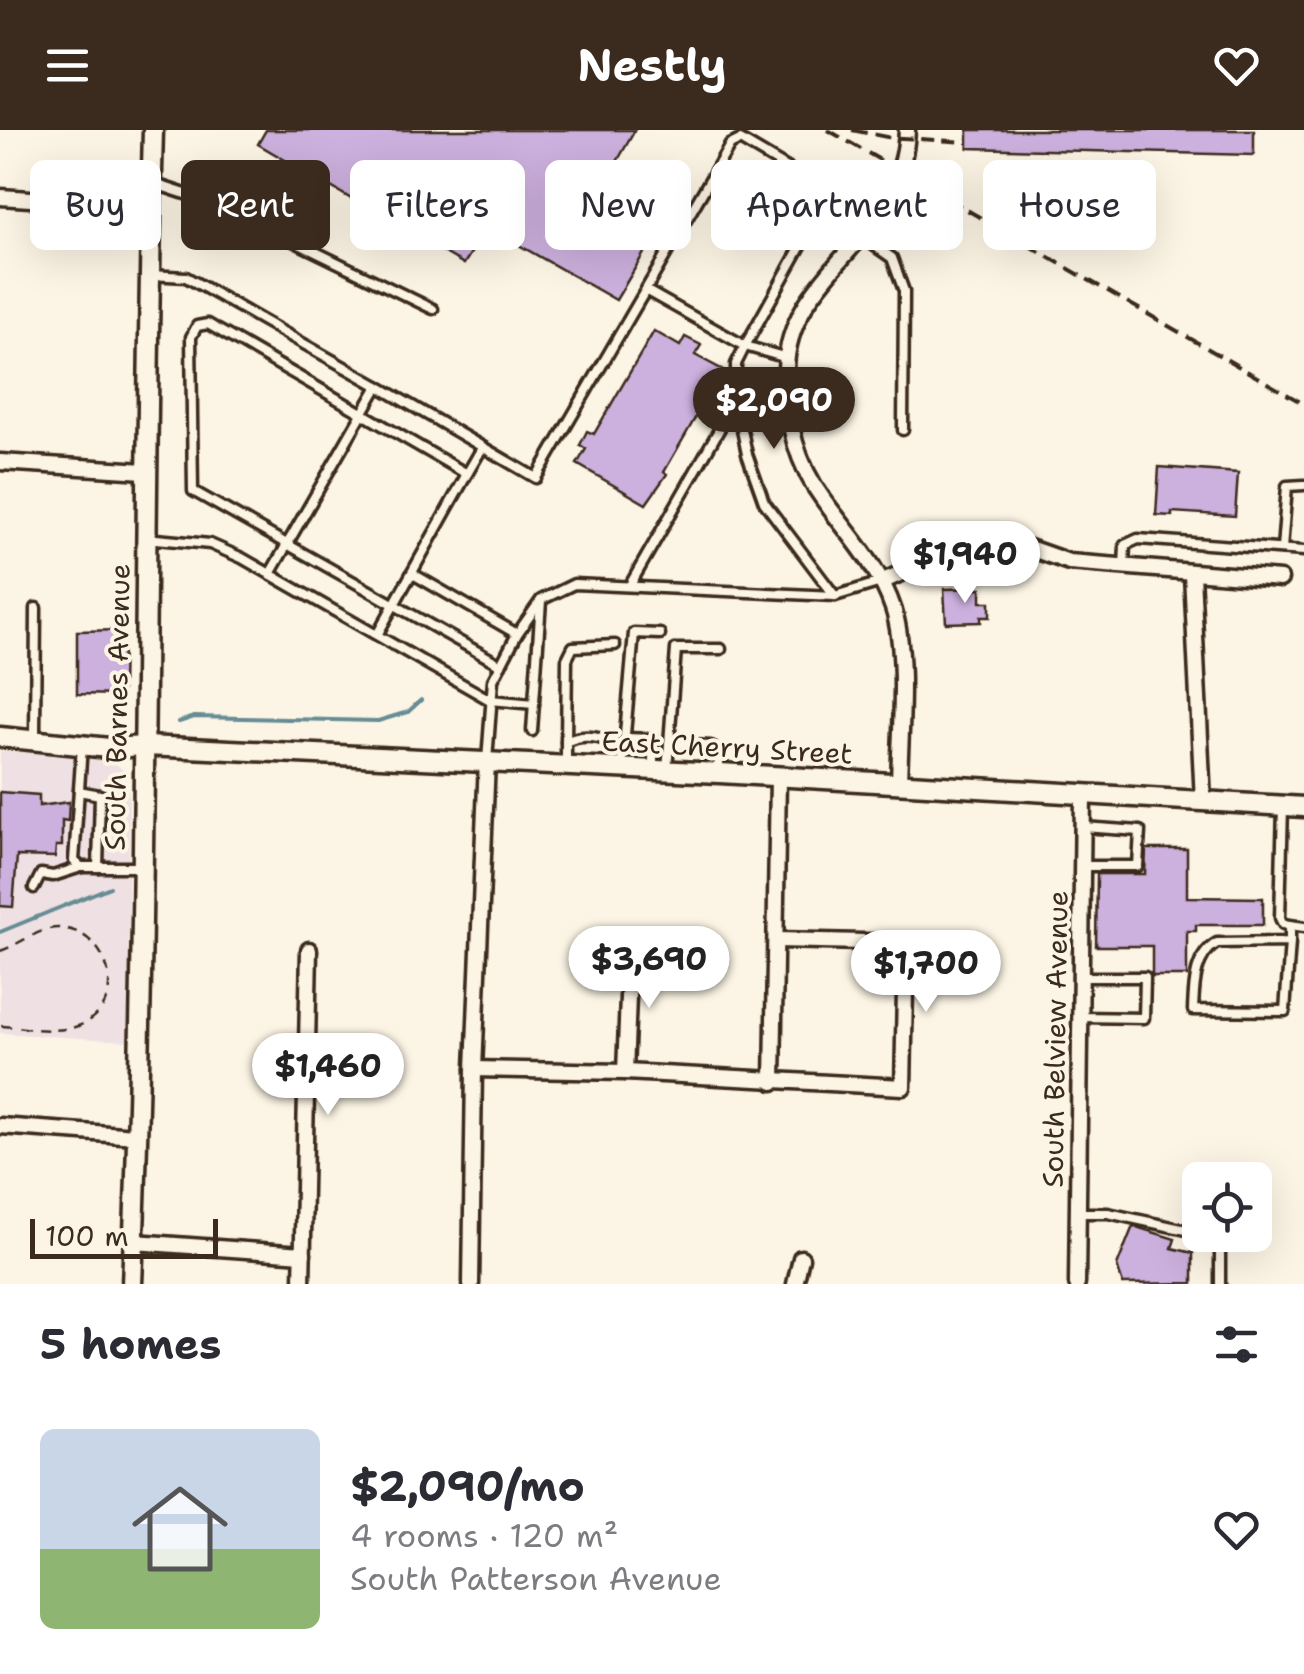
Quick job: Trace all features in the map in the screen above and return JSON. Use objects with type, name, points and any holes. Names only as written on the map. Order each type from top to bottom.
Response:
[{"type":"street","name":"South Barnes Avenue","points":[[152,160],[153,130]]},
{"type":"street","points":[[903,160],[907,130]]},
{"type":"street","points":[[0,197],[30,199]]},
{"type":"street","name":"South Barnes Avenue","points":[[132,1284],[146,746],[145,470],[150,250]]},
{"type":"street","points":[[850,250],[814,289],[794,325],[787,358],[786,401],[796,450],[820,496],[851,534],[894,609],[900,643],[899,783]]},
{"type":"street","points":[[0,462],[145,470]]},
{"type":"street","points":[[881,582],[972,542],[998,540],[1069,562],[1280,579]]},
{"type":"street","points":[[1192,574],[1203,801]]},
{"type":"street","name":"East Cherry Street","points":[[30,738],[51,733],[108,736],[146,746]]},
{"type":"street","name":"East Cherry Street","points":[[0,737],[82,746],[622,768],[1304,807]]},
{"type":"street","points":[[470,1284],[474,1069],[487,762]]},
{"type":"street","points":[[772,1082],[778,776]]},
{"type":"street","name":"South Belview Avenue","points":[[1077,1284],[1087,1017],[1081,977],[1083,795]]},
{"type":"street","points":[[474,1069],[625,1072],[902,1087],[906,943],[777,940]]},
{"type":"street","points":[[625,1072],[630,947]]},
{"type":"street","points":[[302,1284],[310,950]]},
{"type":"street","points":[[0,1126],[136,1136]]},
{"type":"street","points":[[134,1242],[303,1254]]},
{"type":"street","points":[[794,1284],[801,1258]]},
{"type":"lane","points":[[721,160],[730,144],[740,140],[773,160]]},
{"type":"lane","points":[[150,275],[186,277],[536,478],[711,178]]},
{"type":"lane","points":[[161,186],[219,206],[433,309]]},
{"type":"lane","points":[[799,250],[736,364],[736,401],[747,454],[764,502],[836,596]]},
{"type":"lane","points":[[881,250],[892,258],[904,291],[903,430]]},
{"type":"lane","points":[[648,291],[745,346],[787,358]]},
{"type":"lane","points":[[468,474],[208,324],[197,326],[190,337],[193,490],[501,665]]},
{"type":"lane","points":[[270,574],[378,386]]},
{"type":"lane","points":[[630,585],[736,401]]},
{"type":"lane","points":[[377,635],[482,448]]},
{"type":"lane","points":[[1282,549],[1287,486],[1304,486]]},
{"type":"lane","points":[[146,538],[210,544],[490,700],[534,704]]},
{"type":"lane","points":[[1124,568],[1126,545],[1138,539],[1304,550]]},
{"type":"lane","points":[[413,574],[517,634]]},
{"type":"lane","points":[[487,762],[493,680],[517,634],[541,600],[574,584],[836,596],[881,582]]},
{"type":"lane","points":[[532,732],[541,600]]},
{"type":"lane","points":[[30,738],[36,608]]},
{"type":"lane","points":[[622,768],[634,632],[660,634]]},
{"type":"lane","points":[[566,766],[567,659],[574,646],[615,644]]},
{"type":"lane","points":[[660,770],[669,744],[676,649],[721,649]]},
{"type":"lane","points":[[566,742],[575,737],[596,736],[624,742],[653,739],[660,770]]},
{"type":"lane","points":[[669,744],[711,746],[717,753],[720,774]]},
{"type":"lane","points":[[81,867],[74,860],[82,746]]},
{"type":"lane","points":[[79,790],[100,795],[98,867]]},
{"type":"lane","points":[[1283,806],[1280,918],[1283,924],[1304,926]]},
{"type":"lane","points":[[1082,866],[1138,866],[1140,831],[1083,827]]},
{"type":"lane","points":[[34,888],[41,874],[53,876],[81,867],[142,866]]},
{"type":"lane","points":[[1290,926],[1290,942],[1285,1010],[1194,1010],[1196,974],[1211,946],[1290,942]]},
{"type":"lane","points":[[1081,977],[1145,977],[1144,1018],[1087,1017]]},
{"type":"lane","points":[[1078,1213],[1108,1213],[1182,1229]]},
{"type":"lane","points":[[1220,1252],[1220,1284]]},
{"type":"path","points":[[0,1026],[77,1027],[103,1009],[110,993],[107,963],[100,949],[71,930],[51,929],[1,949]]},
{"type":"shaded area","points":[[0,751],[101,758],[113,761],[124,771],[129,794],[128,1041],[0,1033]]},
{"type":"building","points":[[266,130],[635,130],[618,160],[545,160],[545,250],[646,250],[616,300],[525,249],[525,160],[350,160],[350,198],[330,186],[330,160],[285,160],[258,144]]},
{"type":"building","points":[[968,130],[1254,130],[1254,155],[968,148]]},
{"type":"building","points":[[440,250],[473,250],[464,264]]},
{"type":"building","points":[[654,331],[680,346],[685,337],[701,345],[695,355],[723,370],[664,472],[667,474],[646,504],[577,464],[586,449],[580,445],[587,431],[594,434]]},
{"type":"building","points":[[1159,467],[1238,473],[1235,516],[1172,512],[1172,516],[1156,515]]},
{"type":"building","points":[[981,588],[981,602],[990,602],[990,617],[981,617],[981,622],[946,623],[944,589]]},
{"type":"building","points":[[123,630],[122,695],[77,694],[77,631]]},
{"type":"building","points":[[0,792],[39,795],[39,806],[69,802],[68,821],[62,820],[62,846],[56,846],[55,857],[17,856],[13,907],[0,906]]},
{"type":"building","points":[[1146,849],[1187,849],[1187,897],[1263,898],[1263,925],[1196,925],[1196,931],[1187,931],[1187,976],[1152,976],[1152,946],[1096,946],[1097,874],[1145,874]]},
{"type":"building","points":[[1133,1226],[1175,1239],[1172,1248],[1193,1253],[1193,1283],[1123,1284],[1117,1266]]},
{"type":"waterway","points":[[179,722],[194,717],[378,721],[408,712],[421,700]]},
{"type":"waterway","points":[[0,932],[110,887]]},
{"type":"railway","points":[[828,130],[1304,404]]},
{"type":"railway","points":[[852,130],[887,137],[968,142]]}]
